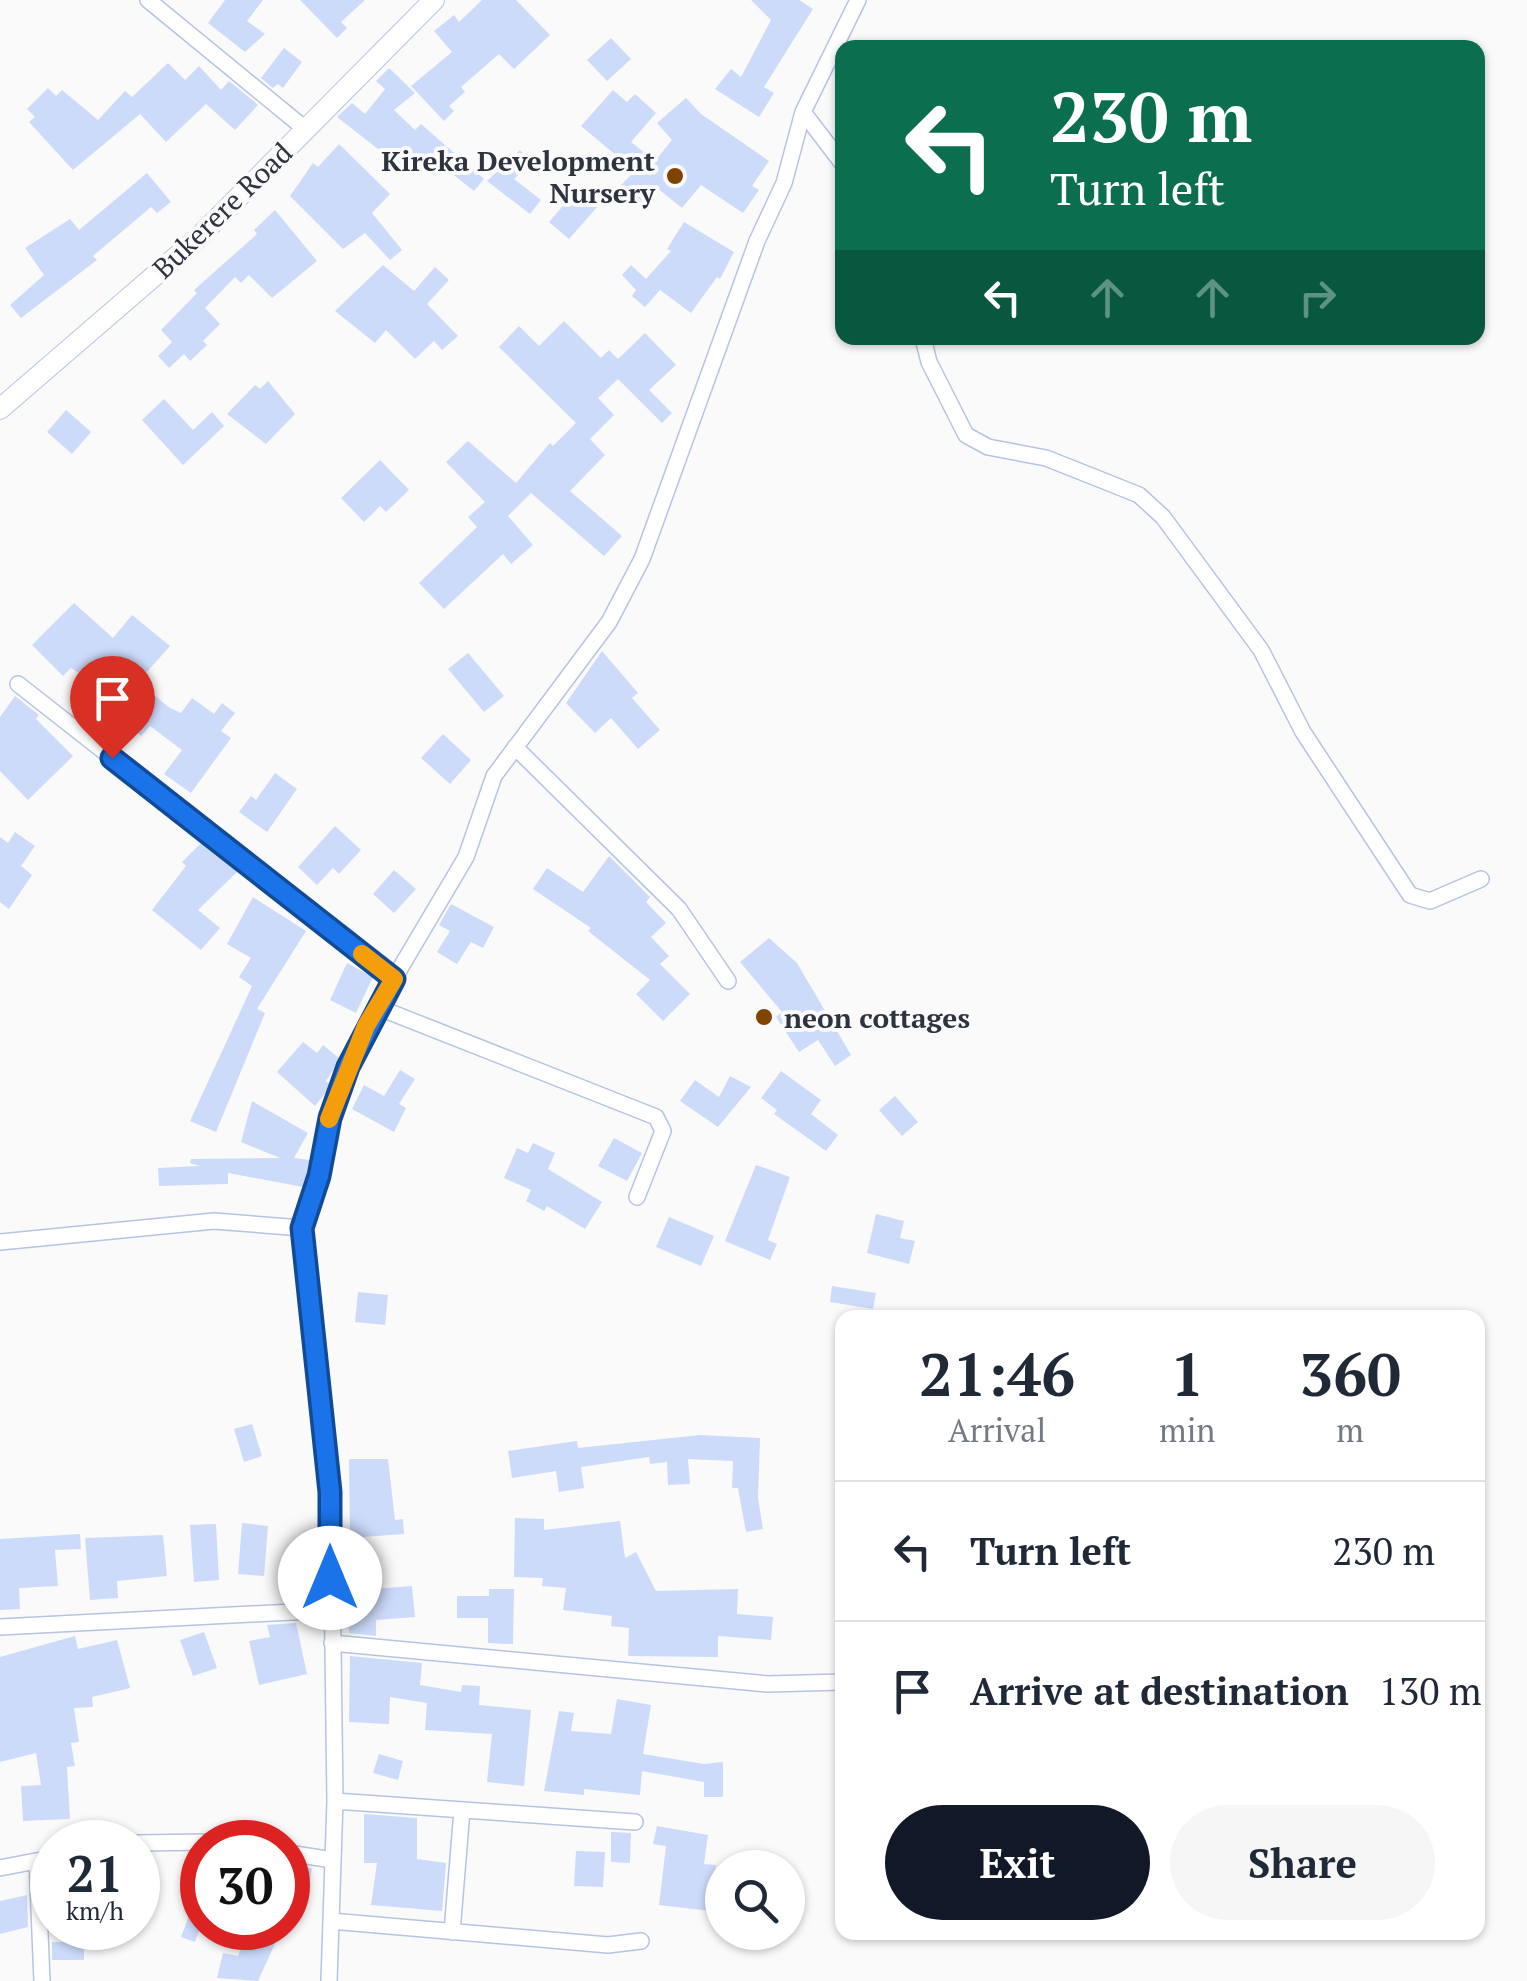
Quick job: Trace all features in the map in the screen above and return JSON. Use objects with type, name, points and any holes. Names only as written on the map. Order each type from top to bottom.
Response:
[{"type":"street","points":[[148,0],[304,128]]},
{"type":"street","name":"Bukerere Road","points":[[0,409],[196,240],[434,0]]},
{"type":"street","points":[[838,40],[858,0]]},
{"type":"street","points":[[330,1981],[335,1802],[330,1492],[302,1228],[319,1176],[330,1118],[377,1008],[466,857],[494,776],[609,622],[642,559],[757,240],[784,183],[803,112],[835,47]]},
{"type":"street","points":[[803,112],[835,154]]},
{"type":"street","points":[[925,345],[929,362],[966,435],[988,447],[1046,458],[1139,495],[1163,517],[1262,650],[1303,732],[1410,895],[1430,901],[1481,879]]},
{"type":"street","points":[[18,684],[394,979]]},
{"type":"street","points":[[514,747],[679,909],[728,981]]},
{"type":"street","points":[[377,1008],[656,1117],[662,1131],[637,1197]]},
{"type":"street","points":[[0,1242],[214,1221],[302,1228]]},
{"type":"street","points":[[0,1627],[331,1610]]},
{"type":"street","points":[[332,1643],[768,1684],[835,1682]]},
{"type":"street","points":[[335,1802],[635,1822]]},
{"type":"street","points":[[452,1932],[462,1810]]},
{"type":"street","points":[[310,1856],[333,1860]]},
{"type":"street","points":[[0,1868],[30,1863]]},
{"type":"street","points":[[331,1921],[608,1945],[641,1941]]},
{"type":"street","points":[[42,1981],[43,1950]]},
{"type":"building","points":[[225,0],[263,0],[247,21],[265,34],[245,52],[208,23]]},
{"type":"building","points":[[300,0],[365,0],[341,22],[347,28],[337,38]]},
{"type":"building","points":[[482,0],[516,0],[550,35],[514,69],[499,54],[461,87],[465,92],[449,106],[454,111],[444,121],[411,86],[452,52],[434,31],[454,15],[459,22]]},
{"type":"building","points":[[751,0],[799,0],[813,9],[764,87],[774,93],[759,117],[715,89],[731,69],[741,77],[771,20]]},
{"type":"building","points":[[611,38],[631,59],[607,81],[587,60]]},
{"type":"building","points":[[284,48],[302,62],[283,88],[278,84],[273,88],[261,78]]},
{"type":"building","points":[[168,63],[185,80],[199,66],[221,90],[229,81],[258,105],[235,130],[206,104],[166,142],[140,114],[73,170],[29,122],[35,117],[27,109],[48,88],[56,96],[62,90],[98,120],[125,91],[132,97]]},
{"type":"building","points":[[389,68],[415,93],[394,110],[415,130],[421,124],[484,179],[474,191],[437,162],[430,170],[412,152],[401,167],[337,117],[352,103],[365,114],[385,89],[376,81]]},
{"type":"building","points":[[613,90],[627,102],[635,94],[656,113],[631,142],[655,161],[672,140],[657,123],[686,98],[701,114],[769,161],[752,186],[759,190],[743,213],[701,185],[682,208],[657,188],[638,207],[619,187],[635,171],[581,126]]},
{"type":"building","points":[[339,144],[390,194],[372,213],[402,250],[390,260],[365,233],[343,249],[290,196],[313,163],[318,167]]},
{"type":"building","points":[[520,150],[532,162],[514,179],[541,200],[530,214],[487,181]]},
{"type":"building","points":[[147,173],[171,202],[157,213],[151,207],[93,256],[97,260],[21,318],[10,305],[44,275],[25,248],[70,219],[79,230]]},
{"type":"building","points":[[581,185],[599,205],[569,239],[549,222]]},
{"type":"building","points":[[275,210],[317,261],[272,298],[249,275],[241,283],[235,277],[205,308],[220,324],[203,341],[207,345],[190,361],[184,354],[169,368],[158,356],[172,342],[161,330],[197,293],[194,290],[257,234],[254,230]]},
{"type":"building","points":[[684,222],[734,252],[720,279],[717,277],[691,313],[660,290],[645,307],[632,296],[636,290],[622,275],[631,265],[646,279],[671,251],[667,249]]},
{"type":"building","points":[[383,265],[414,291],[435,267],[449,280],[427,304],[458,336],[442,350],[434,341],[415,359],[386,330],[375,343],[335,311]]},
{"type":"building","points":[[564,321],[601,358],[609,350],[618,359],[645,333],[676,365],[649,390],[672,413],[662,423],[618,379],[598,398],[614,415],[590,439],[605,455],[570,491],[622,536],[604,556],[531,493],[508,516],[533,545],[511,564],[503,554],[444,609],[419,583],[477,527],[468,517],[485,502],[446,462],[468,441],[516,483],[550,443],[553,446],[576,423],[499,347],[519,326],[539,346]]},
{"type":"building","points":[[268,381],[295,414],[266,444],[227,414],[255,385],[260,389]]},
{"type":"building","points":[[164,399],[193,430],[212,412],[224,426],[183,465],[142,420]]},
{"type":"building","points":[[66,410],[91,432],[72,454],[47,432]]},
{"type":"building","points":[[380,460],[409,490],[386,512],[380,506],[364,522],[341,498]]},
{"type":"building","points":[[74,603],[113,638],[132,615],[170,646],[138,682],[170,708],[181,713],[192,698],[214,714],[222,703],[235,713],[221,731],[231,738],[191,793],[164,774],[182,750],[150,726],[141,736],[113,712],[123,701],[71,668],[63,676],[32,645]]},
{"type":"building","points":[[602,651],[638,693],[632,698],[660,730],[638,749],[611,718],[595,733],[566,703]]},
{"type":"building","points":[[468,653],[504,696],[484,712],[448,669]]},
{"type":"building","points":[[15,696],[39,715],[36,719],[73,756],[28,800],[0,771],[0,717]]},
{"type":"building","points":[[443,734],[471,760],[450,784],[421,758]]},
{"type":"building","points":[[275,773],[297,789],[267,832],[239,812],[251,796],[256,800]]},
{"type":"building","points":[[335,826],[361,850],[339,874],[333,868],[317,885],[298,867]]},
{"type":"building","points":[[15,832],[35,846],[21,866],[32,875],[9,909],[0,902],[0,837],[8,843]]},
{"type":"building","points":[[202,842],[238,871],[198,910],[220,928],[201,950],[152,910],[186,866],[182,862]]},
{"type":"building","points":[[609,856],[650,897],[646,902],[666,923],[651,937],[669,956],[660,964],[690,994],[663,1021],[636,994],[650,980],[588,931],[591,928],[533,889],[547,868],[583,892]]},
{"type":"building","points":[[394,870],[416,889],[394,913],[373,894]]},
{"type":"building","points":[[253,897],[306,931],[257,1009],[265,1013],[216,1132],[190,1121],[252,986],[239,977],[251,958],[227,944]]},
{"type":"building","points":[[451,904],[494,927],[483,948],[471,942],[457,964],[437,952],[450,931],[439,925]]},
{"type":"building","points":[[769,938],[797,963],[851,1055],[835,1066],[818,1040],[799,1052],[776,1017],[782,1012],[740,962]]},
{"type":"building","points":[[347,963],[373,977],[356,1013],[330,1000]]},
{"type":"building","points":[[303,1042],[317,1053],[323,1045],[340,1059],[326,1081],[330,1084],[327,1091],[315,1106],[277,1072]]},
{"type":"building","points":[[400,1070],[415,1079],[399,1104],[406,1108],[394,1132],[352,1109],[364,1085],[384,1096]]},
{"type":"building","points":[[781,1071],[821,1100],[811,1114],[838,1135],[826,1151],[774,1114],[777,1110],[761,1098]]},
{"type":"building","points":[[730,1076],[751,1087],[718,1127],[680,1101],[695,1080],[719,1097]]},
{"type":"building","points":[[895,1096],[918,1122],[902,1136],[879,1110]]},
{"type":"building","points":[[252,1101],[308,1133],[294,1158],[310,1160],[303,1187],[228,1173],[228,1184],[159,1186],[158,1168],[200,1166],[190,1163],[191,1159],[280,1158],[241,1142]]},
{"type":"building","points":[[614,1138],[642,1153],[627,1181],[598,1166]]},
{"type":"building","points":[[533,1143],[555,1153],[548,1169],[602,1202],[585,1229],[547,1206],[544,1211],[526,1201],[531,1190],[504,1178],[517,1148],[528,1153]]},
{"type":"building","points":[[756,1165],[790,1177],[768,1240],[777,1244],[770,1260],[725,1241]]},
{"type":"building","points":[[876,1214],[904,1221],[900,1238],[915,1241],[909,1264],[867,1253]]},
{"type":"building","points":[[669,1217],[714,1236],[701,1266],[656,1247]]},
{"type":"building","points":[[832,1286],[876,1293],[873,1309],[830,1302]]},
{"type":"building","points":[[358,1292],[388,1295],[385,1325],[355,1322]]},
{"type":"building","points":[[252,1424],[262,1456],[244,1462],[234,1429]]},
{"type":"building","points":[[700,1435],[760,1438],[758,1498],[763,1529],[746,1532],[738,1488],[732,1488],[733,1461],[688,1459],[690,1484],[668,1485],[667,1462],[650,1464],[649,1457],[581,1467],[584,1488],[559,1492],[556,1471],[512,1478],[508,1451],[577,1441],[578,1448]]},
{"type":"building","points":[[349,1459],[388,1459],[395,1520],[403,1519],[404,1534],[350,1538]]},
{"type":"building","points":[[515,1518],[544,1519],[544,1530],[620,1521],[625,1558],[636,1552],[656,1591],[738,1589],[737,1614],[773,1617],[771,1640],[718,1636],[718,1657],[628,1656],[629,1628],[611,1626],[612,1616],[563,1610],[566,1588],[542,1586],[543,1578],[514,1577]]},
{"type":"building","points":[[242,1523],[268,1526],[264,1576],[238,1574]]},
{"type":"building","points":[[216,1524],[219,1580],[194,1582],[190,1525]]},
{"type":"building","points":[[80,1534],[81,1549],[55,1550],[58,1586],[19,1588],[20,1609],[0,1610],[0,1539]]},
{"type":"building","points":[[163,1535],[167,1576],[117,1581],[118,1598],[90,1600],[85,1538]]},
{"type":"building","points":[[412,1586],[415,1617],[376,1620],[376,1636],[349,1633],[349,1591]]},
{"type":"building","points":[[489,1589],[514,1589],[513,1644],[488,1643],[488,1618],[457,1618],[457,1596],[489,1596]]},
{"type":"building","points":[[296,1623],[307,1674],[259,1685],[249,1641],[270,1637],[267,1625]]},
{"type":"building","points":[[204,1632],[217,1668],[193,1676],[180,1640]]},
{"type":"building","points":[[75,1636],[78,1649],[117,1640],[130,1688],[92,1697],[93,1707],[74,1708],[79,1742],[71,1743],[75,1766],[67,1767],[70,1819],[23,1821],[21,1786],[41,1785],[36,1753],[0,1762],[0,1657]]},
{"type":"building","points":[[350,1656],[422,1663],[420,1685],[461,1692],[462,1685],[480,1686],[479,1705],[531,1710],[524,1786],[487,1782],[492,1734],[425,1730],[427,1703],[390,1697],[389,1724],[349,1722]]},
{"type":"building","points":[[617,1699],[651,1705],[643,1754],[704,1764],[723,1762],[723,1797],[704,1797],[704,1782],[642,1771],[640,1795],[584,1789],[584,1795],[544,1791],[559,1711],[574,1713],[571,1731],[611,1734]]},
{"type":"building","points":[[379,1754],[403,1761],[398,1780],[373,1773]]},
{"type":"building","points":[[364,1814],[417,1818],[417,1859],[446,1863],[442,1911],[371,1905],[377,1863],[364,1863]]},
{"type":"building","points":[[657,1826],[708,1835],[705,1910],[659,1905],[666,1846],[653,1844]]},
{"type":"building","points":[[611,1832],[631,1833],[630,1863],[611,1862]]},
{"type":"building","points":[[576,1851],[605,1852],[603,1887],[574,1886]]},
{"type":"building","points":[[27,1895],[28,1927],[0,1934],[0,1901]]},
{"type":"building","points":[[52,1950],[84,1950],[84,1960],[52,1960]]},
{"type":"building","points":[[240,1950],[272,1950],[258,1981],[217,1978],[223,1953],[238,1956]]},
{"type":"slow traffic","points":[[329,1119],[366,1026],[394,979],[362,954]]},
{"type":"place","name":"Kireka Development Nursery","points":[[675,176]]},
{"type":"place","name":"neon cottages","points":[[764,1017]]},
{"type":"route","points":[[112,758],[394,979],[366,1026],[348,1067],[330,1118],[319,1176],[302,1228],[324,1416],[330,1492],[330,1578]]}]
